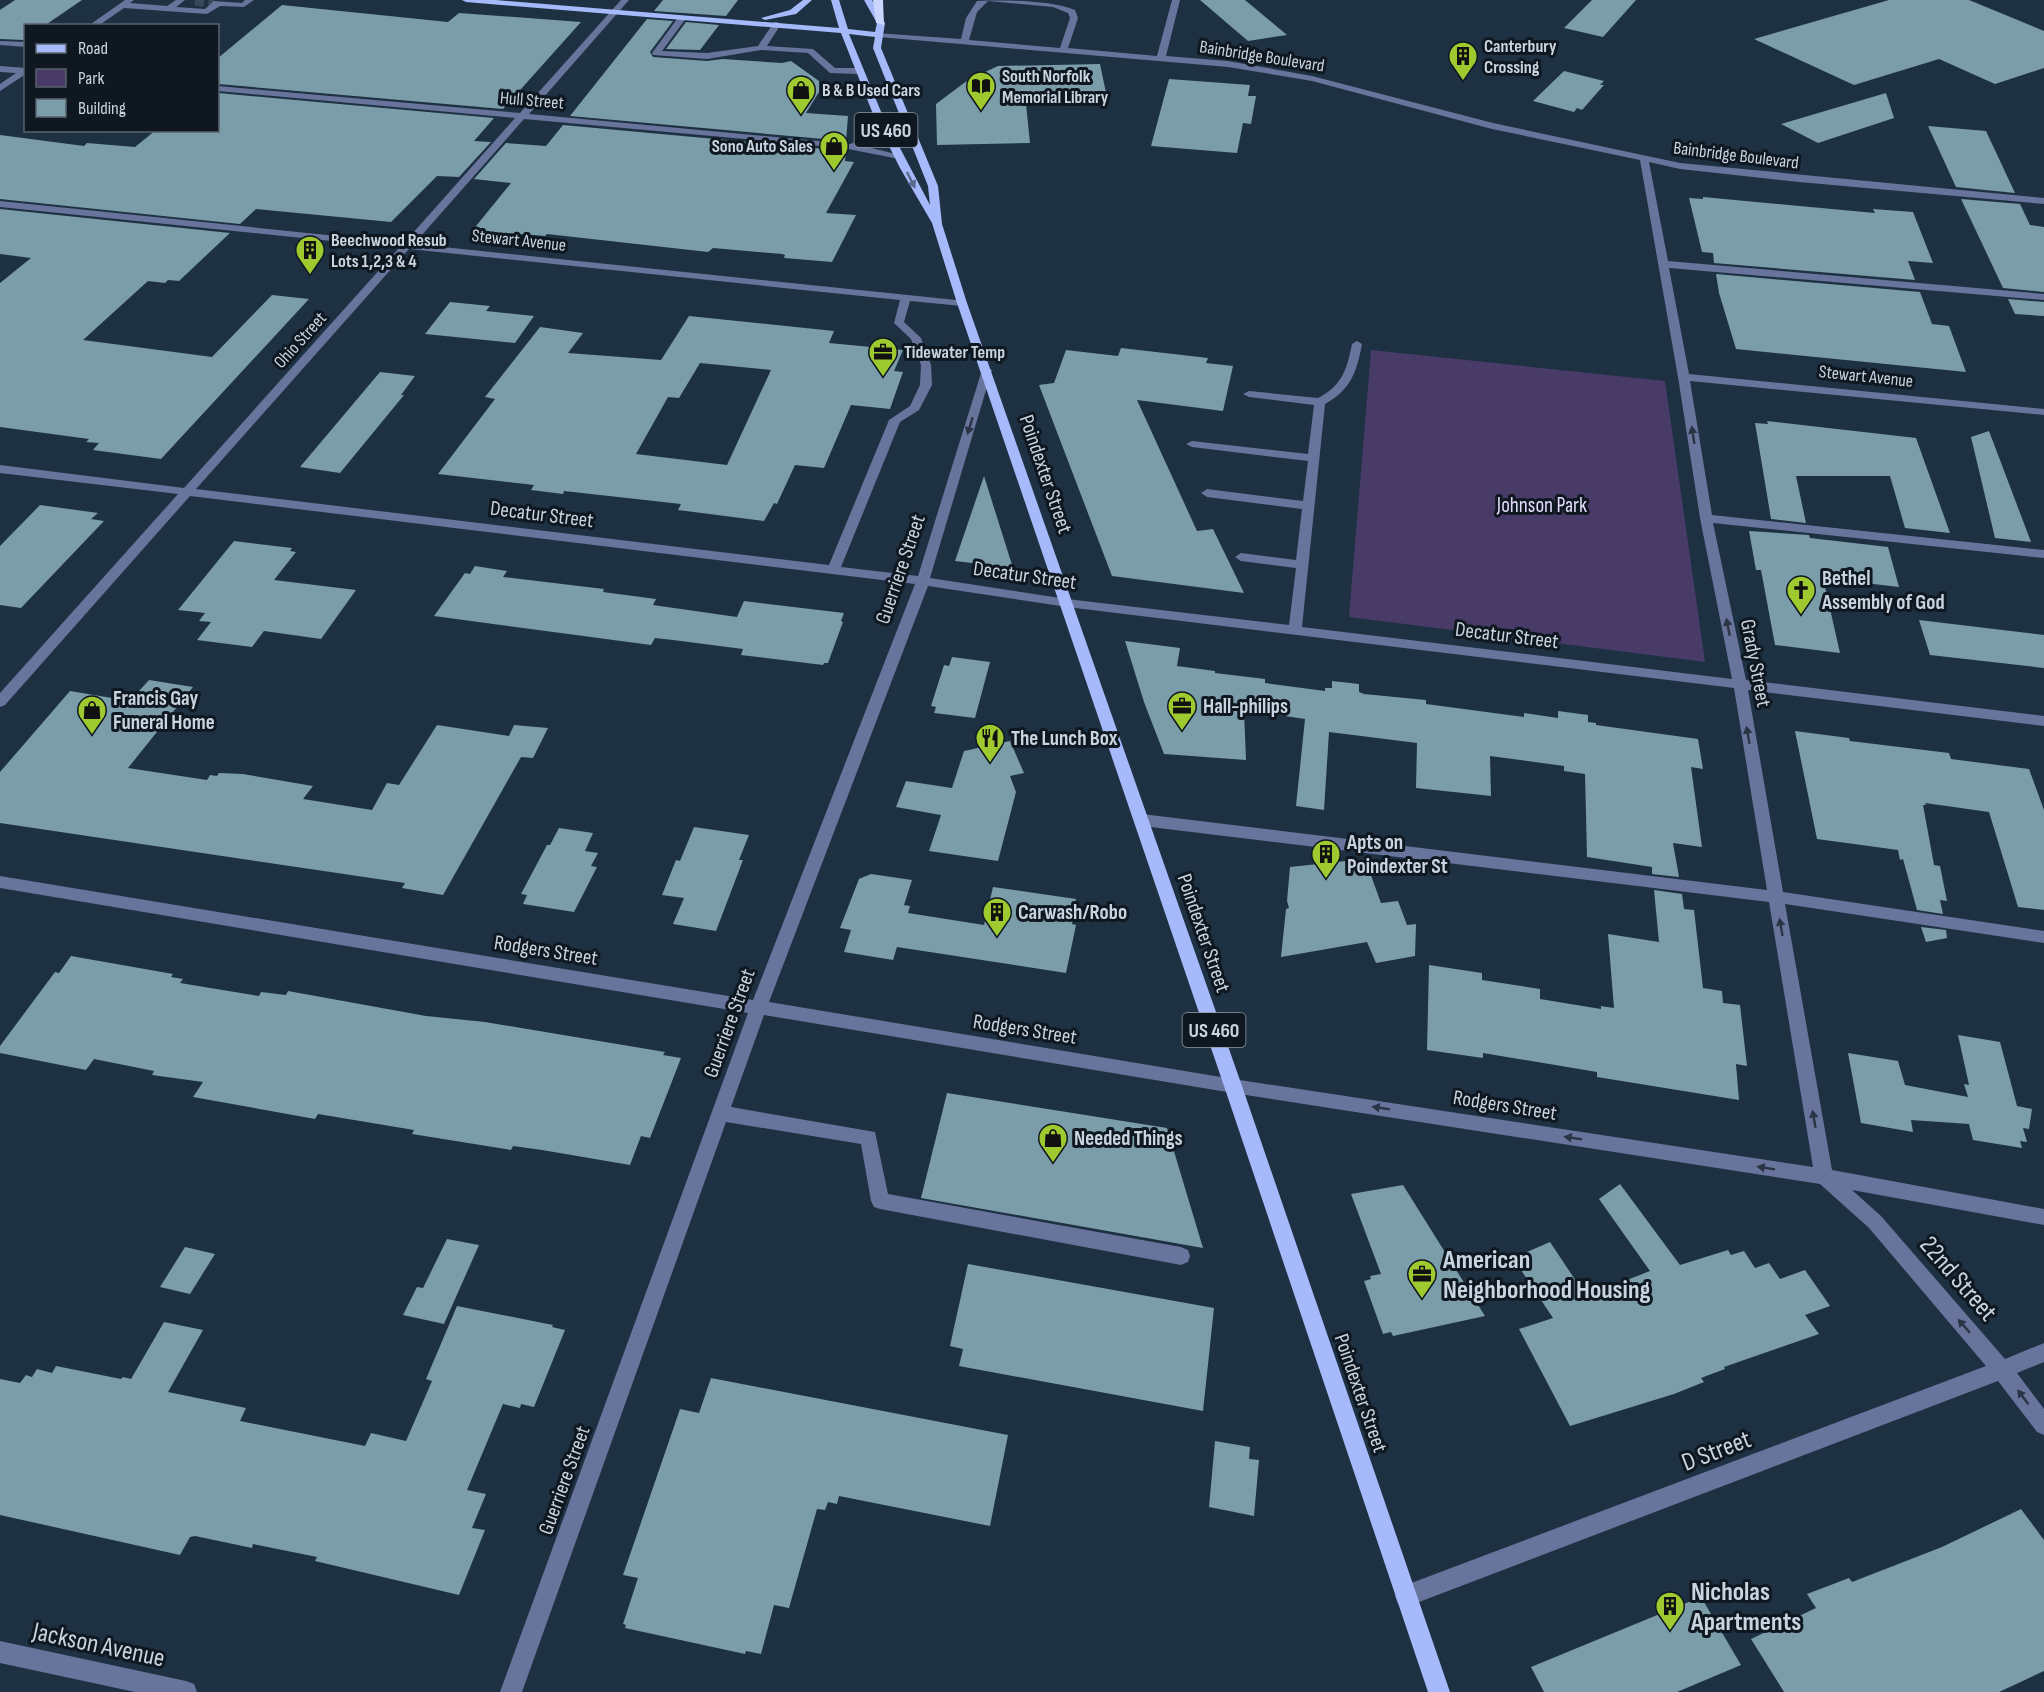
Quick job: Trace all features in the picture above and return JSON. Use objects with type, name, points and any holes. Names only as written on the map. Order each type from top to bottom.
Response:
[{"type":"highway","points":[[878,0],[881,23]]},
{"type":"main road","name":"Bainbridge Boulevard","points":[[466,0],[777,24],[879,35]]},
{"type":"main road","points":[[739,21],[781,16],[793,12],[808,0]]},
{"type":"main road","name":"Poindexter Street","points":[[835,0],[843,31],[884,127],[937,224]]},
{"type":"main road","points":[[868,0],[881,23]]},
{"type":"main road","name":"Poindexter Street","points":[[881,23],[877,48],[933,186],[937,224],[962,303],[1142,820],[1439,1692]]},
{"type":"street","points":[[169,9],[181,0],[188,1]]},
{"type":"street","points":[[95,24],[126,3],[207,12],[219,2],[244,5],[250,0]]},
{"type":"street","name":"Ohio Street","points":[[0,702],[625,0]]},
{"type":"street","points":[[965,42],[970,19],[977,4],[985,0]]},
{"type":"street","points":[[992,0],[1054,5],[1072,12],[1074,18],[1063,50]]},
{"type":"street","points":[[1161,58],[1176,0]]},
{"type":"street","points":[[683,17],[656,53],[707,56],[761,48],[810,51],[833,71],[859,71]]},
{"type":"street","points":[[761,48],[777,24]]},
{"type":"street","name":"Bainbridge Boulevard","points":[[879,35],[1228,64],[1312,79],[1492,126],[1680,166],[2044,201]]},
{"type":"street","points":[[0,43],[24,45]]},
{"type":"street","points":[[0,69],[24,71]]},
{"type":"street","points":[[0,88],[24,72]]},
{"type":"street","name":"Hull Street","points":[[219,88],[843,145],[899,156]]},
{"type":"street","name":"Hull Street","points":[[843,145],[862,143],[875,138],[884,127]]},
{"type":"street","name":"Grady Street","points":[[1644,158],[1684,377],[1706,519],[1740,684],[1824,1177]]},
{"type":"street","name":"Stewart Avenue","points":[[0,204],[962,303]]},
{"type":"street","points":[[1662,264],[2044,297]]},
{"type":"street","points":[[833,570],[895,420],[915,408],[926,385],[926,364],[916,338],[899,323],[906,298]]},
{"type":"street","points":[[1249,394],[1320,402],[1334,396],[1350,377],[1357,344]]},
{"type":"street","name":"Guerriere Street","points":[[511,1692],[758,1009],[922,581],[987,370]]},
{"type":"street","name":"Stewart Avenue","points":[[1684,377],[2044,412]]},
{"type":"street","points":[[1295,631],[1320,402]]},
{"type":"street","points":[[1192,444],[1314,458]]},
{"type":"street","name":"Decatur Street","points":[[0,469],[922,581],[1067,603],[2044,722]]},
{"type":"street","points":[[1207,494],[1309,506]]},
{"type":"street","points":[[1706,519],[2044,554]]},
{"type":"street","points":[[1241,557],[1302,565]]},
{"type":"street","points":[[1142,820],[1776,897],[2044,937]]},
{"type":"street","name":"Rodgers Street","points":[[0,882],[1233,1086],[1824,1177],[2044,1217]]},
{"type":"street","points":[[720,1113],[869,1138],[880,1201],[1180,1256]]},
{"type":"street","name":"22nd Street","points":[[1824,1177],[1875,1222],[2002,1370],[2044,1425]]},
{"type":"street","name":"D Street","points":[[1407,1596],[2044,1352]]},
{"type":"street","name":"Jackson Avenue","points":[[0,1652],[186,1692]]},
{"type":"green space","name":"Johnson Park","points":[[1371,350],[1665,381],[1705,662],[1349,617]]},
{"type":"building","points":[[15,0],[82,0],[47,24],[24,24],[23,40],[0,39],[0,10]]},
{"type":"building","points":[[663,0],[738,0],[726,16],[654,11]]},
{"type":"building","points":[[1200,0],[1245,0],[1287,35],[1248,41]]},
{"type":"building","points":[[1592,0],[1636,0],[1603,37],[1564,28]]},
{"type":"building","points":[[1889,0],[1969,0],[2044,31],[2044,68],[1995,84],[1939,59],[1854,85],[1754,39]]},
{"type":"building","points":[[282,5],[448,22],[459,13],[581,22],[503,109],[219,84],[219,57]]},
{"type":"building","points":[[647,19],[673,21],[650,52],[653,57],[707,61],[723,59],[782,63],[791,61],[819,81],[819,92],[806,113],[848,116],[846,141],[570,116]]},
{"type":"building","points":[[686,22],[719,25],[700,50],[666,49]]},
{"type":"building","name":"South Norfolk Memorial Library","points":[[1100,64],[1108,102],[1026,104],[1030,143],[937,145],[936,104],[968,80],[998,66]]},
{"type":"building","points":[[1564,71],[1604,81],[1600,85],[1604,85],[1582,110],[1577,108],[1574,112],[1533,101]]},
{"type":"building","points":[[1169,79],[1250,85],[1248,96],[1256,96],[1251,124],[1243,123],[1237,153],[1151,146]]},
{"type":"building","points":[[219,93],[494,118],[474,141],[491,142],[459,177],[437,176],[391,222],[256,209],[240,224],[0,199],[0,135],[84,146],[87,143],[135,147],[154,132],[219,132]]},
{"type":"building","points":[[1886,93],[1894,118],[1818,143],[1781,124]]},
{"type":"building","points":[[563,125],[846,151],[845,161],[854,162],[826,213],[856,215],[832,262],[784,258],[785,255],[782,254],[713,248],[708,252],[547,234],[545,236],[472,231],[511,183],[474,179],[506,143],[546,146]]},
{"type":"building","points":[[1928,126],[1986,131],[2015,193],[1956,187]]},
{"type":"building","points":[[1703,197],[1875,213],[1873,209],[1913,212],[1933,263],[1908,261],[1915,280],[1714,263],[1713,253],[1702,252],[1689,198],[1703,199]]},
{"type":"building","points":[[1961,199],[2020,204],[2030,225],[2044,227],[2044,292],[2003,288]]},
{"type":"building","points":[[0,209],[230,233],[179,281],[168,280],[165,283],[148,281],[83,340],[212,357],[272,295],[309,299],[161,459],[93,450],[99,443],[86,442],[89,439],[0,427],[0,283],[31,258],[0,254]]},
{"type":"building","points":[[1716,274],[1920,292],[1932,324],[1949,326],[1966,372],[1736,349],[1719,293]]},
{"type":"building","points":[[2008,299],[2044,302],[2044,316],[2015,314]]},
{"type":"building","points":[[450,302],[490,306],[486,311],[534,316],[515,343],[425,334]]},
{"type":"building","points":[[689,316],[834,331],[829,343],[903,350],[894,371],[903,372],[890,409],[851,405],[824,468],[795,465],[777,504],[774,503],[764,521],[678,510],[681,504],[564,491],[563,494],[531,490],[534,485],[438,474],[495,399],[485,397],[540,327],[583,333],[568,353],[661,360]],"holes":[[[700,363],[771,370],[727,465],[636,454],[668,397],[679,398]]]},
{"type":"building","points":[[1121,348],[1208,358],[1206,363],[1233,366],[1223,411],[1137,400],[1197,531],[1213,529],[1244,593],[1112,576],[1039,385],[1054,383],[1066,350],[1118,356]]},
{"type":"building","points":[[380,372],[415,376],[401,395],[404,395],[340,473],[300,467]]},
{"type":"building","points":[[1767,421],[1916,438],[1950,533],[1905,528],[1890,476],[1796,476],[1806,523],[1771,519],[1755,423],[1768,424]]},
{"type":"building","points":[[1989,431],[2031,542],[1995,538],[1971,437]]},
{"type":"building","points":[[984,476],[1013,568],[955,561]]},
{"type":"building","points":[[40,505],[98,513],[91,519],[104,521],[21,608],[0,605],[0,546]]},
{"type":"building","name":"Bethel Assembly of God","points":[[1749,531],[1809,535],[1810,538],[1888,547],[1899,587],[1823,578],[1840,653],[1775,645],[1761,570],[1756,570]]},
{"type":"building","points":[[234,541],[292,548],[290,551],[296,552],[274,580],[356,590],[321,639],[264,631],[252,647],[197,640],[211,622],[199,621],[205,613],[178,610]]},
{"type":"building","points":[[475,566],[507,571],[503,577],[604,589],[603,592],[656,599],[653,605],[737,617],[744,601],[844,613],[841,621],[843,622],[828,663],[823,665],[741,655],[743,649],[673,640],[655,638],[651,645],[434,616],[465,573],[470,574]]},
{"type":"building","points":[[1919,620],[2044,635],[2044,668],[1930,655]]},
{"type":"building","points":[[1125,641],[1180,648],[1177,666],[1265,679],[1265,683],[1325,691],[1325,688],[1332,688],[1332,681],[1359,684],[1359,692],[1364,694],[1426,700],[1426,704],[1524,717],[1524,713],[1558,718],[1558,711],[1588,715],[1588,722],[1596,723],[1596,725],[1698,739],[1703,769],[1691,767],[1702,847],[1673,843],[1679,877],[1652,874],[1652,867],[1587,857],[1585,774],[1564,771],[1564,766],[1490,756],[1491,796],[1416,788],[1417,743],[1329,732],[1324,810],[1296,806],[1305,719],[1244,710],[1246,760],[1164,754],[1144,702]]},
{"type":"building","points":[[952,657],[990,662],[975,718],[934,713],[936,707],[931,706],[944,665],[949,666]]},
{"type":"building","points":[[149,680],[193,687],[128,768],[207,780],[210,775],[217,776],[219,773],[243,774],[313,786],[303,799],[372,810],[387,783],[399,785],[437,725],[509,736],[514,725],[548,728],[533,758],[521,757],[443,895],[402,888],[405,883],[0,823],[0,772],[70,691],[130,701]]},
{"type":"building","points":[[1795,731],[1849,738],[1850,741],[1949,753],[1951,759],[2029,769],[2044,810],[2044,910],[2018,907],[1989,812],[1925,803],[1926,805],[1923,805],[1934,865],[1940,866],[1947,901],[1940,900],[1943,914],[1917,910],[1903,859],[1900,860],[1898,850],[1817,839]]},
{"type":"building","points":[[1010,741],[1024,773],[1010,776],[1016,792],[998,861],[929,851],[941,815],[896,807],[906,781],[952,788],[964,751]]},
{"type":"building","points":[[694,827],[749,835],[739,860],[743,860],[716,931],[673,924],[684,898],[662,895],[676,860],[680,861]]},
{"type":"building","points":[[559,828],[593,833],[585,851],[598,853],[591,866],[597,867],[574,912],[523,904],[527,895],[521,894],[547,845],[550,845]]},
{"type":"building","points":[[1365,859],[1381,903],[1398,901],[1407,925],[1416,924],[1415,956],[1376,963],[1367,942],[1281,957],[1286,909],[1289,908],[1287,901],[1290,867]]},
{"type":"building","points":[[871,874],[912,880],[904,905],[910,906],[908,913],[984,925],[993,887],[1076,899],[1072,924],[1076,925],[1066,973],[897,947],[893,960],[844,952],[851,930],[840,928],[859,879]]},
{"type":"building","points":[[1654,890],[1682,894],[1684,909],[1694,910],[1703,988],[1722,991],[1723,1003],[1740,1005],[1747,1066],[1736,1064],[1739,1100],[1597,1077],[1597,1072],[1483,1053],[1483,1058],[1427,1050],[1429,965],[1482,973],[1482,980],[1540,989],[1540,999],[1601,1009],[1601,1006],[1614,1008],[1608,934],[1659,942]]},
{"type":"building","points":[[1921,927],[1946,930],[1947,938],[1926,942]]},
{"type":"building","points":[[71,956],[173,974],[171,977],[183,979],[180,983],[259,996],[261,992],[286,995],[288,991],[426,1016],[485,1022],[665,1052],[663,1055],[681,1058],[650,1138],[641,1136],[630,1165],[542,1150],[513,1146],[511,1150],[412,1134],[414,1130],[318,1114],[315,1119],[193,1097],[203,1082],[152,1075],[154,1071],[94,1059],[86,1070],[0,1053],[0,1046],[55,972],[59,973]]},
{"type":"building","points":[[1958,1035],[2000,1042],[2017,1106],[2032,1109],[2029,1129],[2023,1128],[2027,1142],[2020,1141],[2022,1148],[1973,1140],[1969,1124],[1911,1120],[1913,1132],[1861,1123],[1848,1053],[1898,1061],[1905,1085],[1968,1097],[1964,1084],[1969,1085]]},
{"type":"building","name":"Needed Things","points":[[947,1093],[1167,1128],[1203,1248],[921,1198]]},
{"type":"building","points":[[1620,1184],[1680,1265],[1728,1250],[1731,1255],[1744,1251],[1755,1268],[1769,1263],[1780,1279],[1805,1270],[1830,1306],[1805,1315],[1819,1334],[1724,1367],[1725,1369],[1701,1378],[1704,1382],[1674,1394],[1570,1426],[1519,1329],[1553,1318],[1513,1258],[1550,1242],[1586,1296],[1650,1271],[1599,1199]]},
{"type":"building","points":[[1403,1185],[1485,1316],[1393,1336],[1391,1332],[1383,1334],[1364,1281],[1371,1279],[1370,1276],[1381,1274],[1351,1194]]},
{"type":"building","points":[[447,1239],[479,1245],[444,1324],[403,1315],[417,1287],[423,1288]]},
{"type":"building","points":[[185,1247],[215,1254],[190,1294],[160,1287]]},
{"type":"building","points":[[968,1264],[1214,1308],[1203,1411],[959,1366],[963,1349],[950,1346]]},
{"type":"building","points":[[457,1306],[553,1325],[552,1327],[565,1330],[534,1407],[521,1404],[520,1408],[503,1404],[467,1490],[486,1494],[472,1528],[485,1530],[459,1595],[315,1561],[317,1557],[253,1544],[252,1548],[195,1536],[190,1537],[180,1555],[0,1515],[0,1379],[20,1383],[26,1375],[32,1377],[37,1369],[52,1373],[56,1366],[131,1379],[164,1322],[203,1330],[168,1392],[246,1408],[240,1421],[365,1446],[371,1433],[406,1441],[432,1381],[426,1379]]},
{"type":"building","points":[[711,1378],[1008,1435],[990,1526],[839,1496],[837,1504],[828,1502],[825,1510],[817,1509],[789,1608],[774,1605],[761,1654],[746,1651],[745,1654],[625,1628],[626,1625],[623,1624],[638,1578],[623,1575],[680,1409],[699,1413]]},
{"type":"building","points":[[1215,1441],[1250,1447],[1249,1459],[1259,1460],[1254,1516],[1209,1507]]},
{"type":"building","points":[[2021,1509],[2044,1540],[2044,1671],[1999,1692],[1784,1692],[1751,1639],[1816,1608],[1807,1594],[1849,1578],[1852,1582],[1942,1547]]},
{"type":"building","name":"Nicholas Apartments","points":[[1701,1597],[1741,1665],[1677,1692],[1544,1692],[1531,1667]]},
{"type":"tunnel","points":[[195,1],[214,3]]},
{"type":"place","name":"Canterbury Crossing","points":[[1463,82]]},
{"type":"place","name":"South Norfolk Memorial Library","points":[[981,112]]},
{"type":"place","name":"B & B Used Cars","points":[[801,116]]},
{"type":"place","name":"Sono Auto Sales","points":[[834,172]]},
{"type":"place","name":"Beechwood Resub Lots 1,2,3 & 4","points":[[310,276]]},
{"type":"place","name":"Tidewater Temp","points":[[883,378]]},
{"type":"place","name":"Bethel Assembly of God","points":[[1801,616]]},
{"type":"place","name":"Hall-philips","points":[[1182,732]]},
{"type":"place","name":"Francis Gay Funeral Home","points":[[92,736]]},
{"type":"place","name":"The Lunch Box","points":[[990,764]]},
{"type":"place","name":"Apts on Poindexter St","points":[[1326,880]]},
{"type":"place","name":"Carwash/Robo","points":[[997,938]]},
{"type":"place","name":"Needed Things","points":[[1053,1164]]},
{"type":"place","name":"American Neighborhood Housing","points":[[1422,1300]]},
{"type":"place","name":"Nicholas Apartments","points":[[1670,1632]]}]
